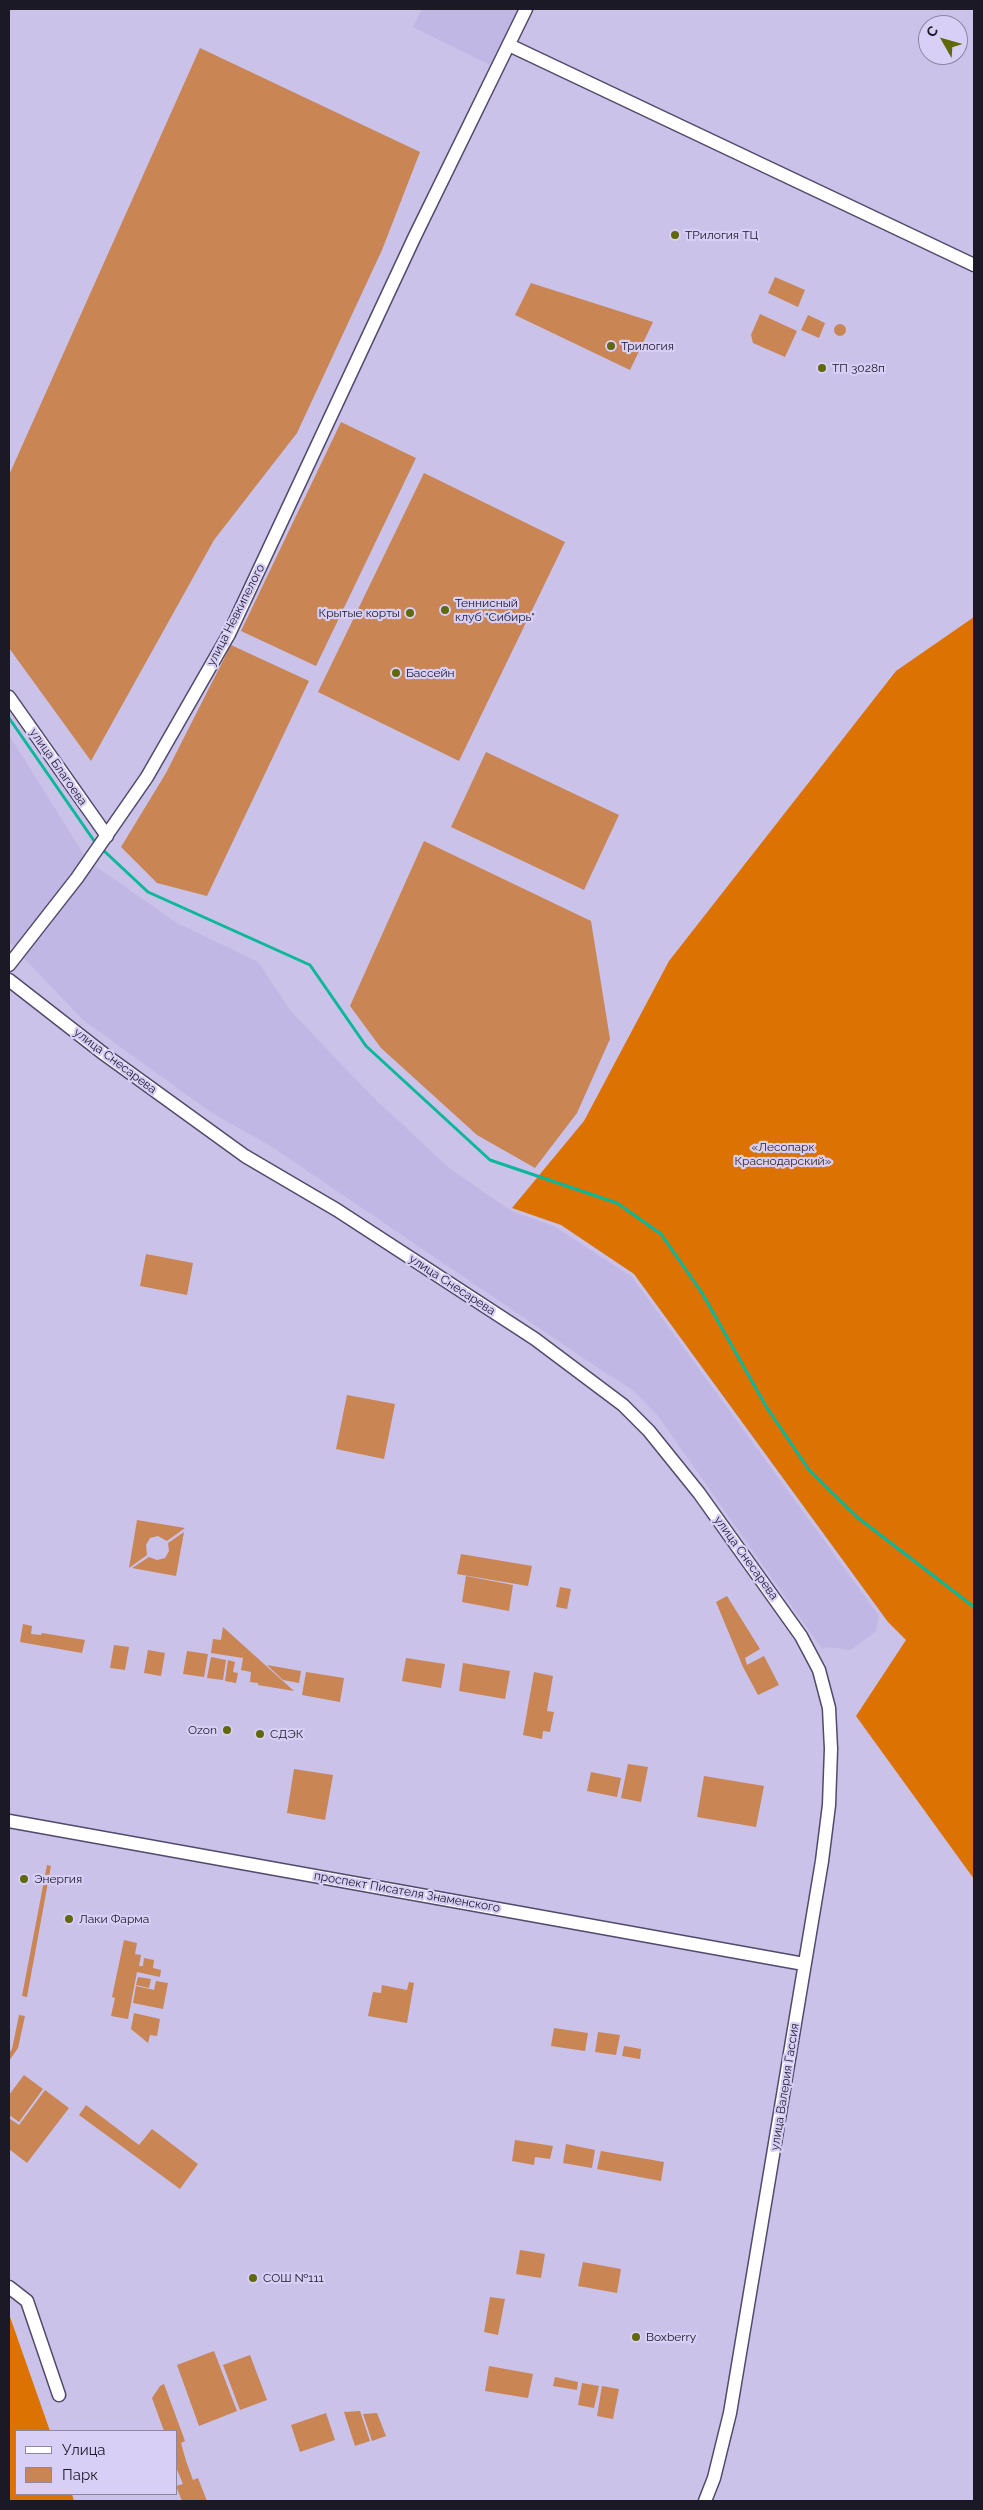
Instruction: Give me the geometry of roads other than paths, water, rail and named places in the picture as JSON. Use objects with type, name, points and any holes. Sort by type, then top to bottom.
[{"type":"street","name":"улица Невкипелого","points":[[9,965],[105,839],[148,777],[229,634],[415,236],[526,9]]},
{"type":"street","points":[[509,45],[974,265]]},
{"type":"street","name":"улица Благоева","points":[[9,697],[105,839]]},
{"type":"street","name":"улица Снесарева","points":[[9,980],[104,1054],[245,1156],[353,1220],[535,1339],[604,1390],[649,1431],[698,1493],[802,1636],[819,1670]]},
{"type":"street","name":"улица Валерия Гассия","points":[[705,2501],[714,2478],[732,2404],[822,1861],[829,1796],[831,1749],[829,1708],[819,1670]]},
{"type":"street","name":"проспект Писателя Знаменского","points":[[9,1821],[804,1964]]},
{"type":"street","points":[[9,2288],[27,2301],[59,2395]]},
{"type":"waterway","points":[[9,718],[97,845]]},
{"type":"waterway","points":[[102,849],[148,892],[310,965],[366,1046],[490,1160],[617,1203],[661,1234],[702,1293],[767,1408],[809,1470],[857,1517],[974,1607]]},
{"type":"place","name":"ТРилогия ТЦ","points":[[675,235]]},
{"type":"place","name":"Трилогия","points":[[611,346]]},
{"type":"place","name":"ТП 3028п","points":[[822,368]]},
{"type":"place","name":"Теннисный клуб \"Сибирь\"","points":[[445,610]]},
{"type":"place","name":"Крытые корты","points":[[410,613]]},
{"type":"place","name":"Бассейн","points":[[396,673]]},
{"type":"place","name":"Ozon","points":[[227,1730]]},
{"type":"place","name":"СДЭК","points":[[260,1734]]},
{"type":"place","name":"Энергия","points":[[24,1879]]},
{"type":"place","name":"Лаки Фарма","points":[[69,1919]]},
{"type":"place","name":"СОШ №111","points":[[253,2278]]},
{"type":"place","name":"Boxberry","points":[[636,2337]]},
{"type":"park label","name":"«Лесопарк Краснодарский»","points":[[783,1154]]}]
